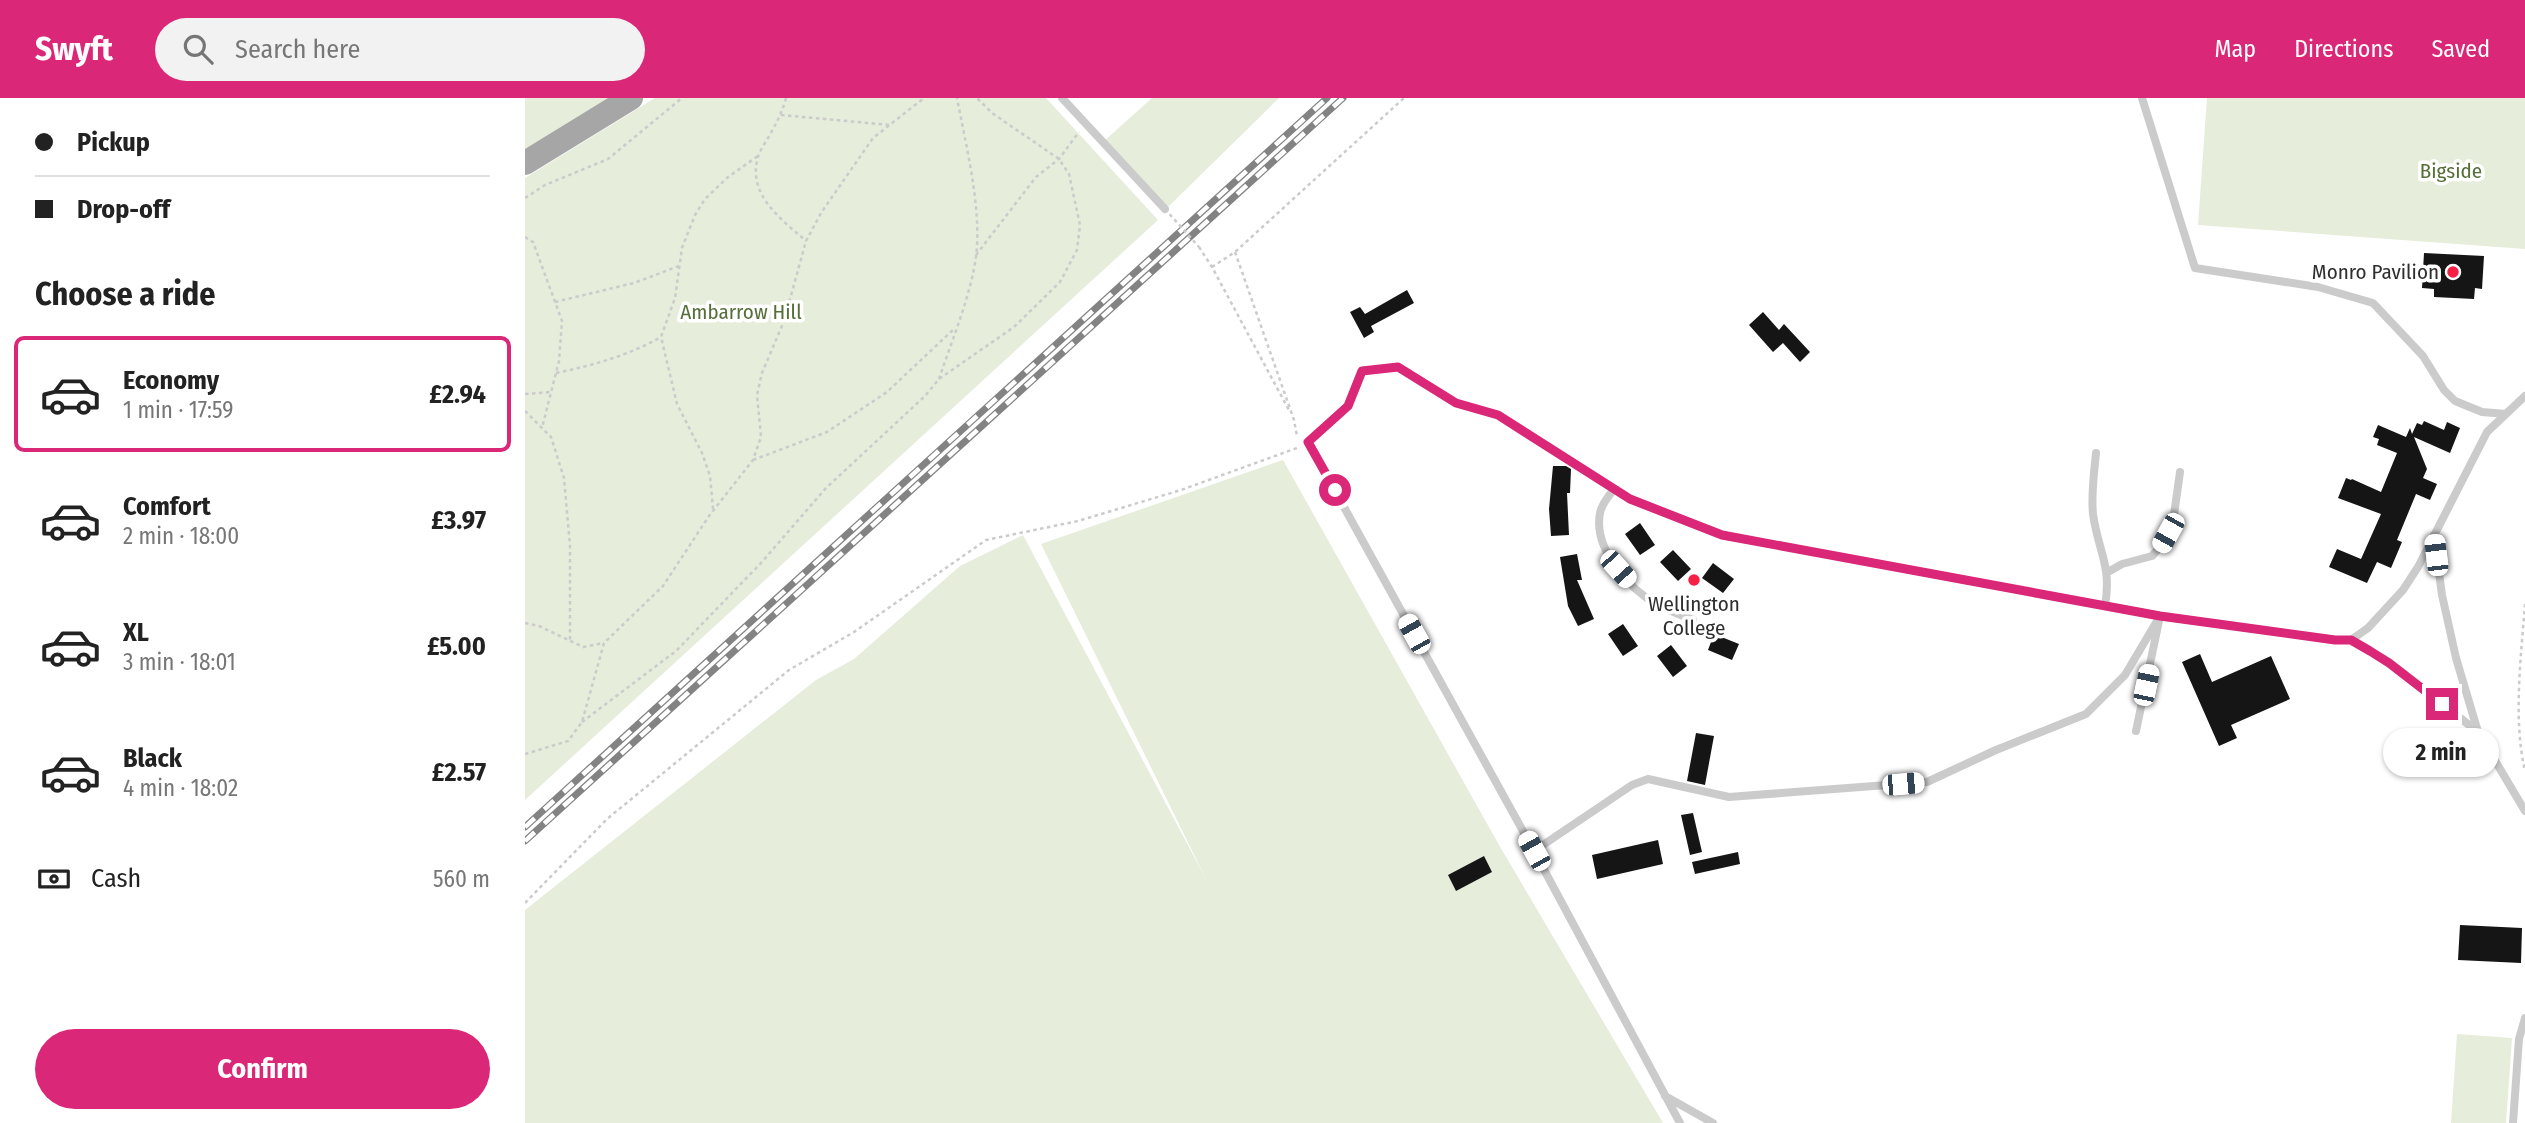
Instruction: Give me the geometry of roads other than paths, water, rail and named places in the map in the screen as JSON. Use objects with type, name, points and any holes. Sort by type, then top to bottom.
[{"type":"main road","points":[[525,163],[631,98]]},
{"type":"lane","points":[[1062,98],[1165,209]]},
{"type":"lane","points":[[2142,98],[2195,268],[2318,287],[2373,303],[2423,356],[2444,390],[2455,401],[2482,412],[2506,414]]},
{"type":"lane","points":[[1680,1123],[1534,851],[1308,442],[1348,406],[1362,371],[1398,367],[1456,403],[1498,415],[1630,499],[1722,535],[2160,616],[2351,640],[2389,663],[2479,732]]},
{"type":"lane","points":[[2351,640],[2368,628],[2403,590],[2487,432],[2525,396]]},
{"type":"lane","points":[[2096,453],[2093,514],[2108,572],[2105,606]]},
{"type":"lane","points":[[2108,572],[2122,564],[2152,556],[2159,548],[2173,522],[2180,472]]},
{"type":"lane","points":[[1614,489],[1600,511],[1599,523],[1612,559],[1636,589],[1657,604],[1693,620]]},
{"type":"lane","points":[[2434,536],[2442,595],[2456,658],[2479,732],[2525,811]]},
{"type":"lane","points":[[1534,851],[1632,785],[1648,779],[1728,797],[1927,782],[2086,713],[2125,675],[2160,616]]},
{"type":"lane","points":[[2136,731],[2160,616]]},
{"type":"lane","points":[[2513,1123],[2519,1039],[2525,1018]]},
{"type":"lane","points":[[1665,1096],[1713,1123]]},
{"type":"railway","points":[[525,827],[1327,98]]},
{"type":"railway","points":[[525,841],[1343,98]]},
{"type":"place","name":"Monro Pavilion","points":[[2453,272]]},
{"type":"place","name":"Wellington College","points":[[1694,580]]},
{"type":"park label","name":"Bigside","points":[[2451,171]]},
{"type":"park label","name":"Ambarrow Hill","points":[[741,312]]}]
